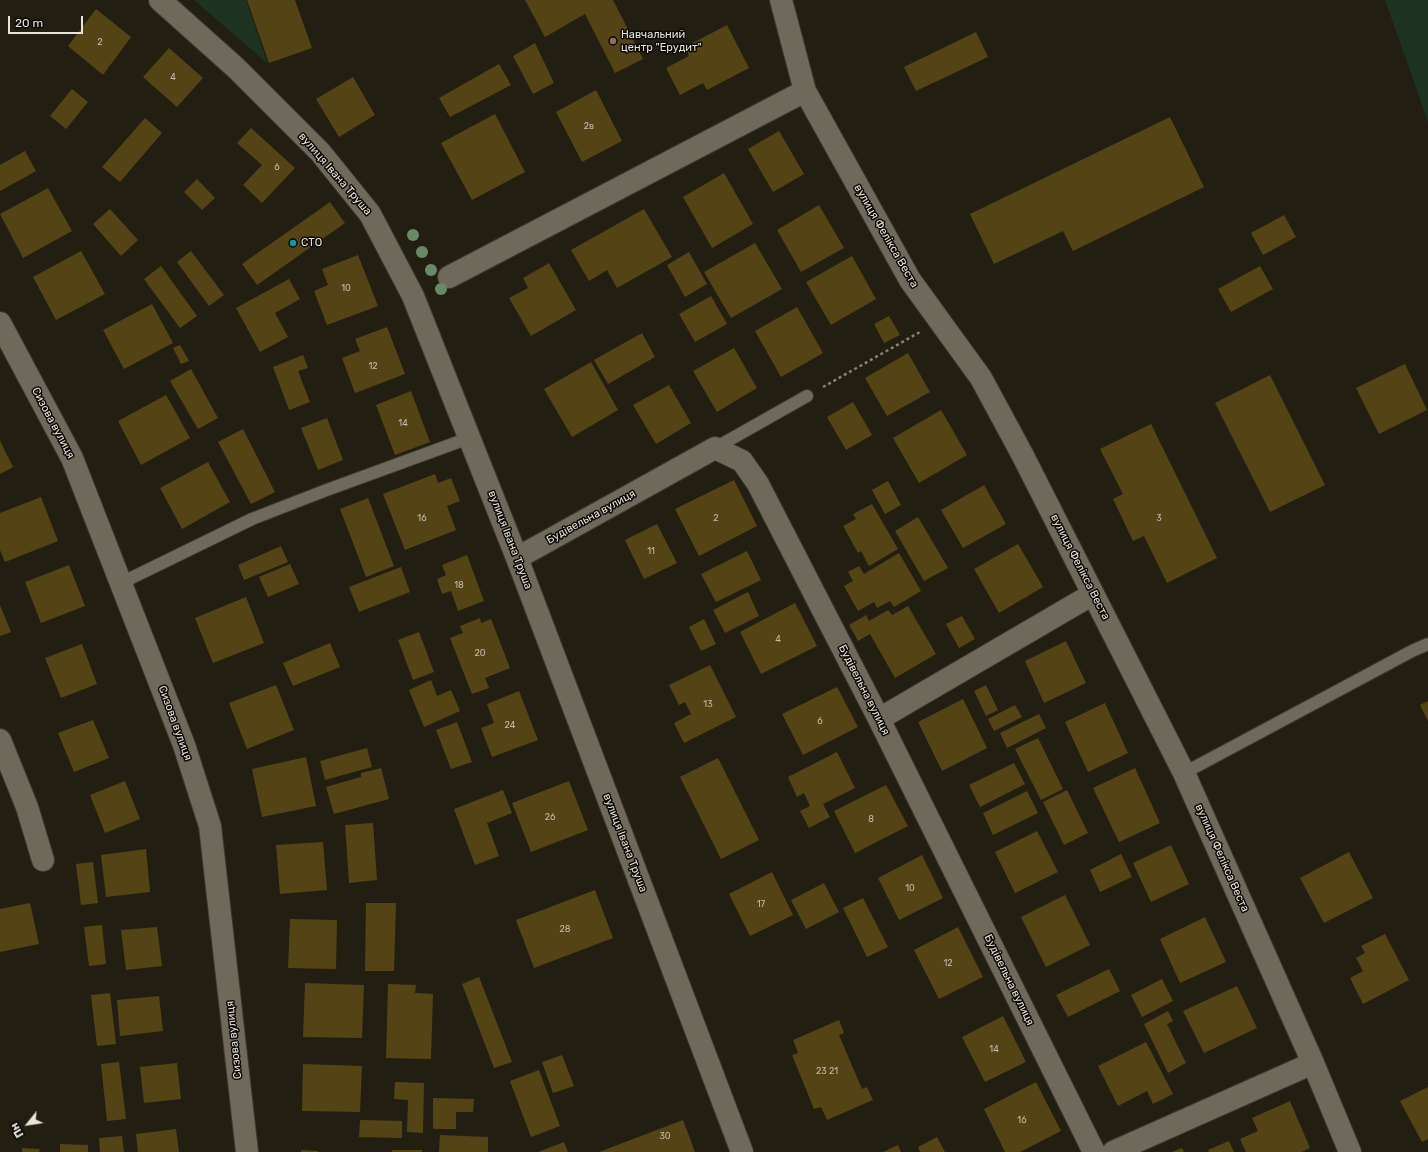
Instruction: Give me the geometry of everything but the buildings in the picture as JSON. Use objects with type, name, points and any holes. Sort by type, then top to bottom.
[{"type":"street","name":"вулиця Івана Труша","points":[[160,0],[236,68],[320,152],[370,214],[413,296],[517,558],[742,1152]]},
{"type":"street","name":"вулиця Фелікса Веста","points":[[781,0],[805,91],[910,280],[981,378],[1094,594],[1184,773],[1313,1063],[1350,1152]]},
{"type":"street","points":[[449,277],[805,91]]},
{"type":"street","name":"Сизова вулиця","points":[[0,324],[72,458],[184,745],[210,826],[247,1152]]},
{"type":"street","name":"Будівельна вулиця","points":[[517,558],[715,448],[742,462],[758,484],[879,719],[1094,1152]]},
{"type":"street","points":[[879,719],[1094,594]]},
{"type":"street","points":[[0,740],[27,807],[43,860]]},
{"type":"street","points":[[1114,1152],[1313,1063]]},
{"type":"lane","points":[[715,448],[807,396]]},
{"type":"lane","points":[[121,583],[252,519],[469,438]]},
{"type":"lane","points":[[1184,773],[1412,651],[1428,644]]},
{"type":"path","points":[[807,396],[939,321]]},
{"type":"green space","points":[[194,0],[246,0],[268,64]]},
{"type":"green space","points":[[1385,0],[1428,0],[1428,122]]},
{"type":"place","name":"Навчальний центр \"Ерудит\"","points":[[613,41]]},
{"type":"place","name":"СТО","points":[[293,243]]}]
